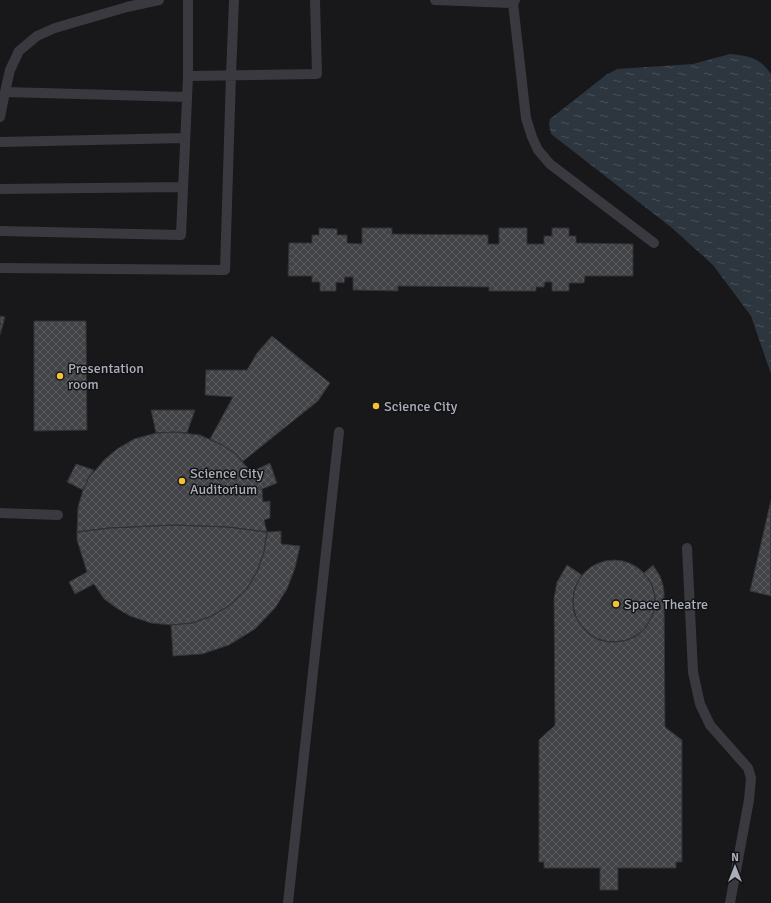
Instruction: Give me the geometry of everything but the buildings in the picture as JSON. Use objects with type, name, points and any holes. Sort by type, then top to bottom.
[{"type":"lane","points":[[0,117],[10,70],[19,51],[37,36],[55,28],[127,7],[159,0]]},
{"type":"lane","points":[[0,231],[182,235],[188,76],[188,0]]},
{"type":"lane","points":[[0,268],[225,270],[234,0]]},
{"type":"lane","points":[[188,76],[317,74],[315,0]]},
{"type":"lane","points":[[435,0],[514,1],[526,118],[538,150],[550,164],[654,243]]},
{"type":"lane","points":[[5,92],[187,97]]},
{"type":"lane","points":[[0,142],[185,138]]},
{"type":"lane","points":[[0,189],[183,187]]},
{"type":"lane","points":[[288,903],[339,432]]},
{"type":"lane","points":[[0,513],[58,515]]},
{"type":"lane","points":[[688,548],[693,672],[700,704],[710,725],[748,768],[751,778],[749,800],[730,903]]},
{"type":"water","points":[[730,54],[753,58],[767,68],[771,74],[771,374],[751,316],[713,265],[672,228],[551,134],[549,125],[550,119],[606,75],[617,69],[693,64]]},
{"type":"place","name":"Presentation room","points":[[60,376]]},
{"type":"place","name":"Science City","points":[[376,406]]},
{"type":"place","name":"Science City Auditorium","points":[[182,481]]},
{"type":"place","name":"Space Theatre","points":[[616,604]]}]
